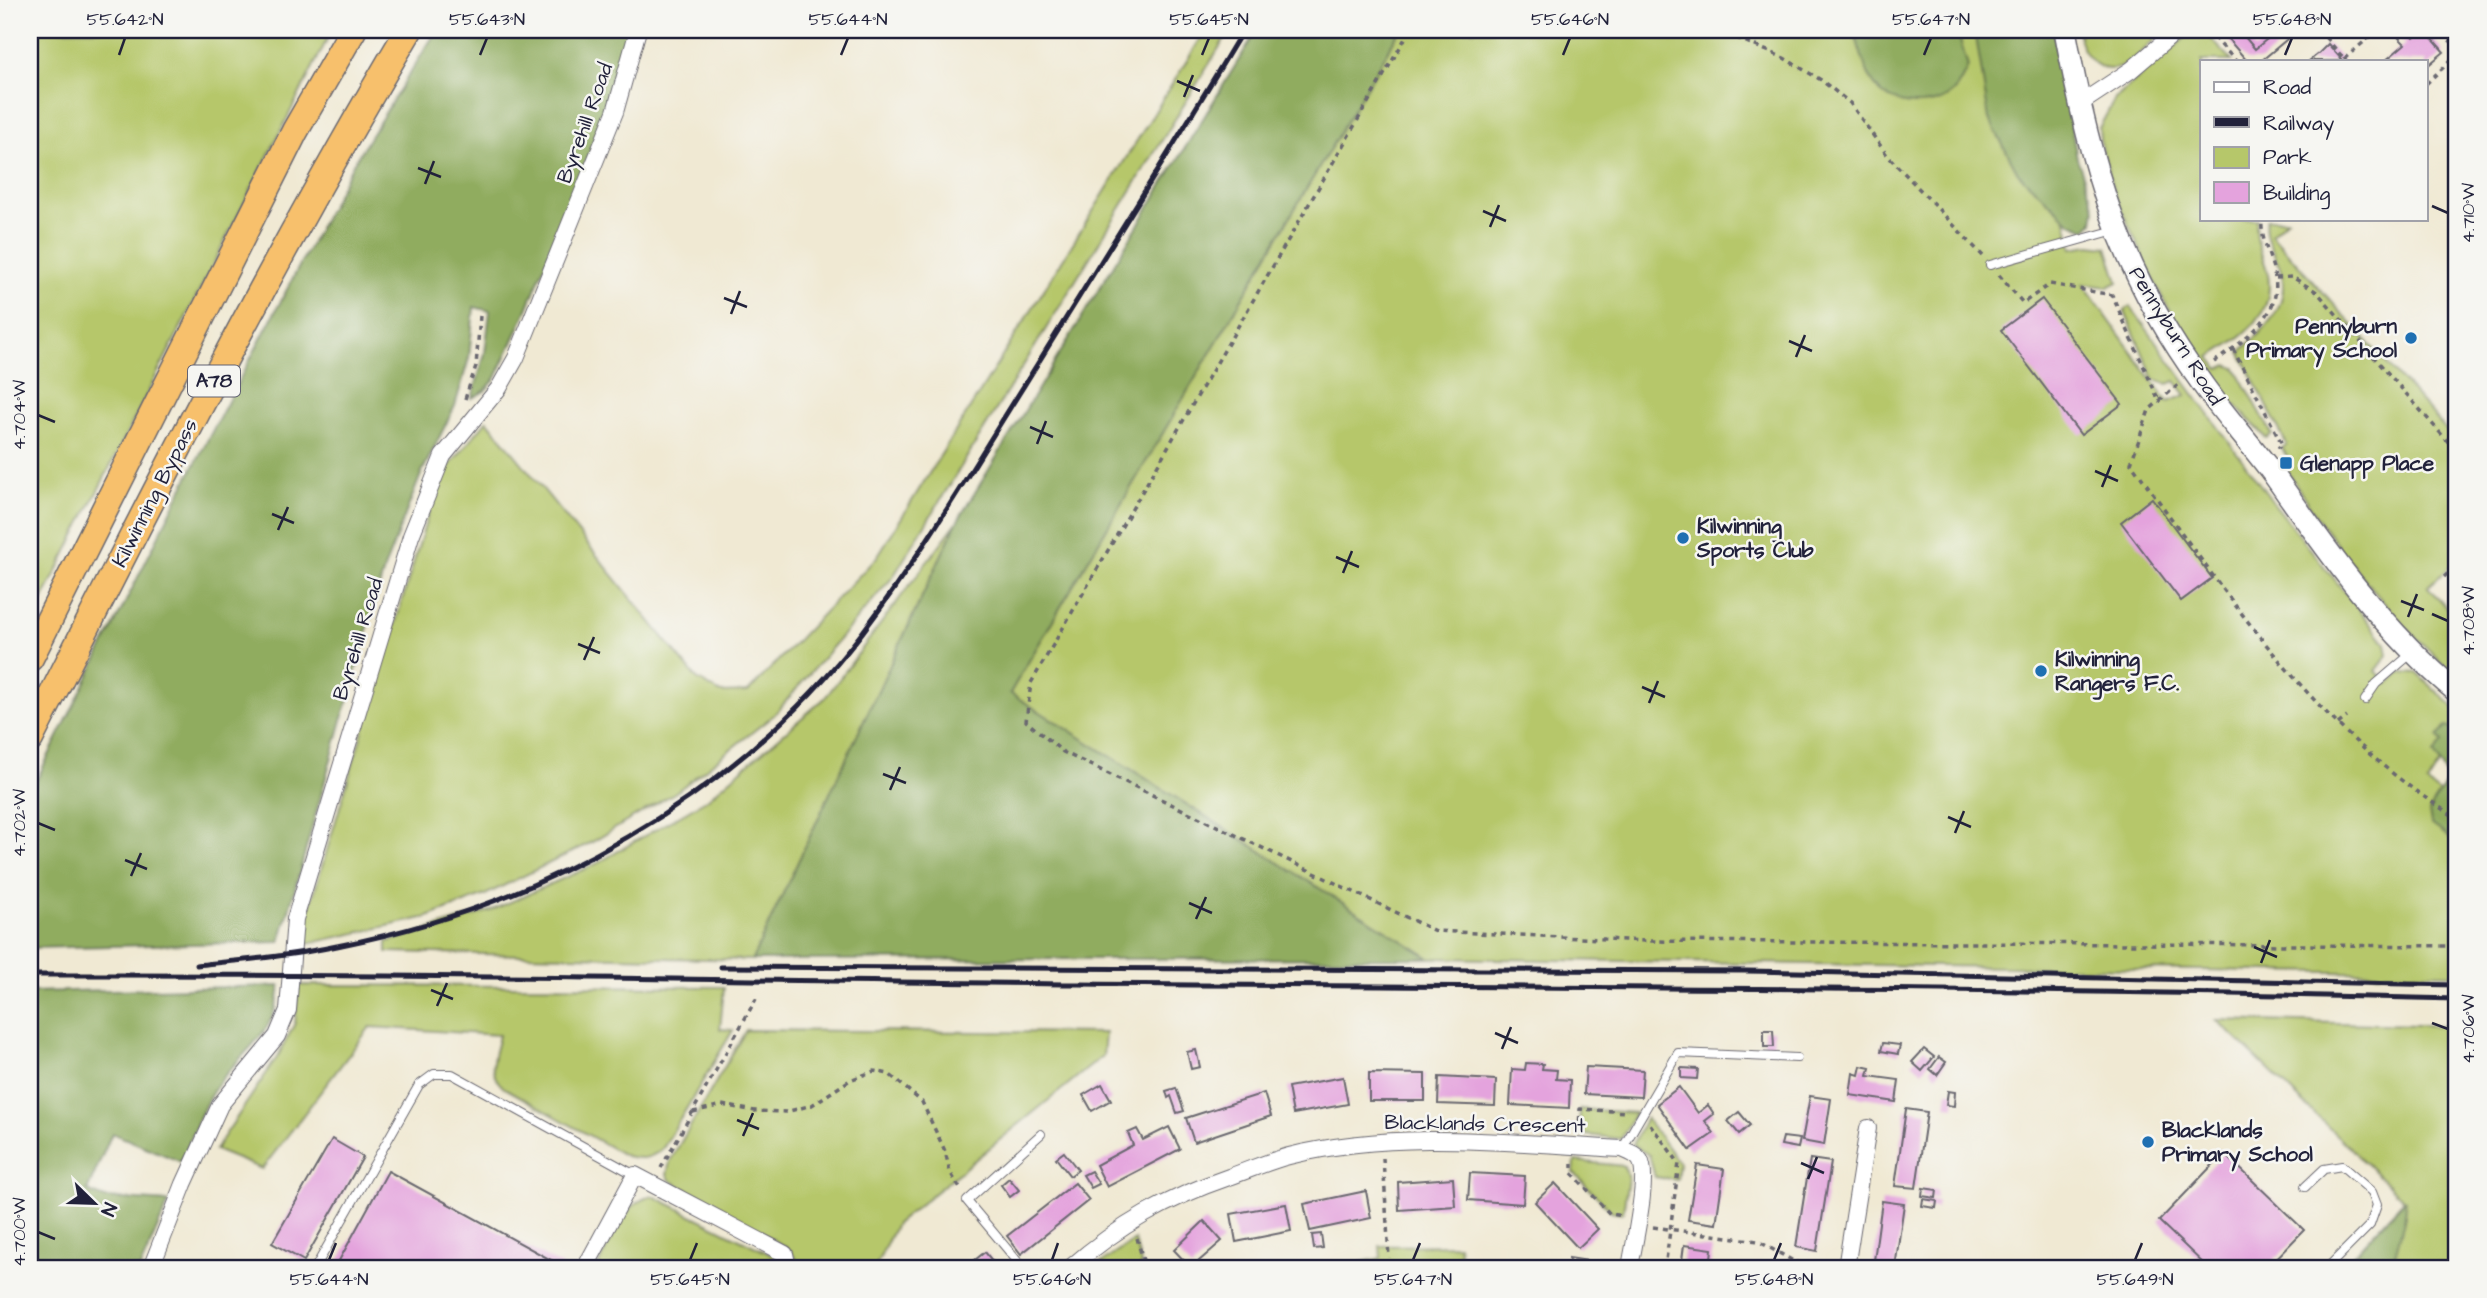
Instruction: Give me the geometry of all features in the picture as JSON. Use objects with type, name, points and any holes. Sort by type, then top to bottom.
[{"type":"highway","name":"Kilwinning Bypass","points":[[30,658],[295,131],[353,30]]},
{"type":"highway","name":"Kilwinning Bypass","points":[[30,738],[160,481],[337,152],[409,30]]},
{"type":"street","name":"Byrehill Road","points":[[151,1268],[184,1184],[220,1105],[277,1036],[283,1023],[291,986],[296,919],[411,536],[438,465],[499,388],[516,358],[603,145],[638,30]]},
{"type":"street","name":"Pennyburn Road","points":[[2065,30],[2078,105],[2096,174],[2115,230],[2144,293],[2200,382],[2264,462],[2323,545],[2412,653],[2457,692]]},
{"type":"street","points":[[2078,105],[2131,70],[2178,30]]},
{"type":"street","points":[[1846,1268],[1868,1128]]},
{"type":"street","name":"Blacklands Crescent","points":[[1070,1268],[1129,1224],[1179,1194],[1288,1156],[1382,1142],[1483,1141],[1628,1152]]},
{"type":"street","points":[[1628,1152],[1641,1161],[1643,1177],[1630,1268]]},
{"type":"street","points":[[585,1268],[635,1175],[785,1254],[788,1268]]},
{"type":"lane","points":[[1990,265],[2115,230]]},
{"type":"lane","points":[[2365,700],[2376,684],[2412,653]]},
{"type":"lane","points":[[1628,1152],[1678,1053],[1797,1058]]},
{"type":"lane","points":[[315,1268],[419,1085],[433,1074],[452,1074],[635,1175]]},
{"type":"lane","points":[[1023,1268],[967,1201],[1041,1134]]},
{"type":"lane","points":[[2305,1187],[2324,1169],[2342,1167],[2371,1192],[2377,1205],[2371,1225],[2327,1268]]},
{"type":"path","points":[[1410,30],[1031,683],[1027,722],[1063,752],[1435,931],[1645,941],[2457,946]]},
{"type":"path","points":[[1718,30],[1784,58],[1821,80],[1850,103],[1887,155],[2023,303],[2050,284],[2112,295],[2160,403]]},
{"type":"path","points":[[2207,30],[2235,60]]},
{"type":"path","points":[[2212,35],[2218,30]]},
{"type":"path","points":[[2319,30],[2345,60],[2378,30]]},
{"type":"path","points":[[2428,81],[2451,60],[2457,47],[2432,30]]},
{"type":"path","points":[[2214,362],[2233,349],[2269,312],[2275,295],[2276,278],[2263,243],[2262,220]]},
{"type":"path","points":[[2276,278],[2292,278],[2317,292],[2457,452]]},
{"type":"path","points":[[469,424],[463,408],[476,366],[481,316]]},
{"type":"path","points":[[2233,349],[2282,444],[2264,462]]},
{"type":"path","points":[[2179,385],[2149,410],[2131,463],[2227,593],[2307,693],[2375,760],[2411,789],[2457,818]]},
{"type":"path","points":[[2444,576],[2457,565]]},
{"type":"path","points":[[2338,724],[2347,716]]},
{"type":"path","points":[[652,1184],[756,999]]},
{"type":"path","points":[[693,1112],[722,1105],[755,1111],[786,1112],[812,1105],[850,1080],[874,1071],[889,1073],[922,1102],[945,1151],[950,1172],[967,1201]]},
{"type":"path","points":[[1382,1142],[1389,1258]]},
{"type":"path","points":[[1573,1147],[1572,1173],[1610,1214],[1636,1221],[1758,1241],[1794,1262],[1833,1268]]},
{"type":"path","points":[[1129,1224],[1139,1241],[1145,1268]]},
{"type":"path","points":[[2447,1268],[2457,1258]]},
{"type":"green space","points":[[30,30],[332,30],[30,624]]},
{"type":"green space","points":[[437,30],[629,30],[593,143],[526,312],[496,378],[485,391],[472,398],[485,353],[490,311],[474,307],[469,358],[455,406],[422,472],[385,566],[280,942],[30,948],[30,793],[186,481],[353,164]]},
{"type":"green space","points":[[1206,30],[1230,30],[893,577],[774,715],[676,792],[594,841],[485,895],[428,917],[298,946],[434,495],[450,465],[487,420],[697,679],[721,693],[748,692],[877,557]]},
{"type":"green space","points":[[1257,30],[1400,30],[1010,693],[1430,958],[752,960],[957,522]]},
{"type":"green space","name":"Kilwinning Sports Club","points":[[1400,30],[2025,30],[2072,248],[2090,245],[2107,247],[2118,282],[2108,287],[2083,284],[2168,402],[2186,395],[2175,381],[2168,384],[2154,379],[2124,310],[2130,306],[2272,501],[2386,644],[2388,655],[2376,671],[2388,684],[2401,672],[2417,673],[2457,710],[2457,730],[2446,728],[2443,742],[2434,754],[2441,762],[2427,784],[2457,805],[2457,974],[1430,958],[1010,693]]},
{"type":"green space","points":[[1854,30],[1957,30],[1968,67],[1956,89],[1947,97],[1929,103],[1900,102],[1883,94],[1872,81]]},
{"type":"green space","points":[[1975,30],[2053,30],[2077,158],[2095,209],[2093,222],[2086,229],[2071,223],[2018,173],[1989,119]]},
{"type":"green space","points":[[2078,30],[2165,30],[2127,64],[2108,69],[2100,67],[2088,56]]},
{"type":"green space","points":[[2194,30],[2203,30],[2231,60],[2200,60],[2200,220],[2257,220],[2257,237],[2269,283],[2268,297],[2256,321],[2235,341],[2210,357],[2219,369],[2227,365],[2236,368],[2272,434],[2266,438],[2228,397],[2197,356],[2163,299],[2114,194],[2099,128],[2115,99]]},
{"type":"green space","points":[[2266,220],[2286,220],[2271,234],[2457,442],[2457,560],[2428,587],[2457,620],[2457,677],[2409,630],[2364,578],[2322,524],[2285,467],[2291,464],[2282,448],[2287,445],[2240,352],[2268,324],[2280,303],[2283,291],[2283,279],[2265,225]]},
{"type":"green space","points":[[957,522],[752,960],[387,952],[387,942],[490,911],[596,864],[706,800],[825,698]]},
{"type":"green space","points":[[2446,727],[2457,730],[2457,843],[2431,824],[2429,811],[2449,779],[2434,754],[2443,742],[2438,737]]},
{"type":"green space","points":[[299,985],[724,987],[720,1029],[733,1030],[663,1148],[641,1158],[626,1156],[503,1087],[497,1081],[493,1069],[499,1035],[370,1027],[262,1169],[215,1150],[278,1056],[295,1023]]},
{"type":"green space","points":[[280,986],[272,1017],[257,1040],[212,1093],[181,1162],[112,1133],[87,1191],[105,1198],[169,1202],[140,1268],[30,1268],[30,992]]},
{"type":"green space","points":[[2217,1020],[2457,1026],[2457,1268],[2341,1268],[2404,1200]]},
{"type":"green space","points":[[746,1030],[1105,1033],[1103,1056],[896,1224],[875,1268],[796,1268],[796,1259],[789,1249],[670,1180],[667,1174],[670,1161]]},
{"type":"green space","points":[[1580,1109],[1635,1113],[1621,1139],[1579,1134]]},
{"type":"green space","points":[[1646,1118],[1679,1163],[1677,1180],[1655,1177],[1649,1155],[1632,1145]]},
{"type":"green space","points":[[1575,1161],[1624,1166],[1628,1178],[1623,1213],[1611,1211],[1574,1173]]},
{"type":"green space","points":[[653,1196],[776,1257],[779,1268],[597,1268],[619,1225],[633,1206]]},
{"type":"green space","points":[[2405,1200],[2403,1223],[2392,1268],[2341,1268]]},
{"type":"green space","points":[[1135,1240],[1142,1268],[1107,1268],[1104,1265],[1094,1268]]},
{"type":"green space","points":[[1459,1245],[1460,1258],[1501,1261],[1499,1268],[1334,1268],[1381,1258],[1380,1246]]},
{"type":"building","points":[[2239,30],[2255,49],[2278,30],[2298,30],[2262,60],[2246,60],[2228,39]]},
{"type":"building","points":[[2408,30],[2414,37],[2425,30],[2444,52],[2428,65],[2428,60],[2386,60],[2405,44],[2399,38]]},
{"type":"building","points":[[2328,44],[2342,60],[2310,60]]},
{"type":"building","points":[[2042,299],[2122,404],[2081,435],[2001,330]]},
{"type":"building","points":[[2152,498],[2212,578],[2181,601],[2121,522]]},
{"type":"building","points":[[1764,1030],[1773,1030],[1774,1047],[1764,1047]]},
{"type":"building","points":[[1883,1043],[1900,1045],[1898,1054],[1881,1051]]},
{"type":"building","points":[[1924,1049],[1934,1057],[1922,1071],[1912,1062]]},
{"type":"building","points":[[1196,1050],[1200,1067],[1191,1069],[1187,1052]]},
{"type":"building","points":[[1939,1057],[1946,1062],[1937,1075],[1930,1069]]},
{"type":"building","points":[[1526,1063],[1543,1064],[1542,1069],[1557,1070],[1556,1079],[1570,1080],[1569,1108],[1510,1105],[1512,1069],[1525,1070]]},
{"type":"building","points":[[1861,1066],[1870,1068],[1868,1076],[1899,1080],[1896,1102],[1850,1095],[1853,1073],[1859,1075]]},
{"type":"building","points":[[1586,1067],[1643,1070],[1641,1097],[1584,1094]]},
{"type":"building","points":[[1681,1068],[1698,1069],[1697,1079],[1681,1078]]},
{"type":"building","points":[[1369,1073],[1425,1074],[1425,1101],[1369,1101]]},
{"type":"building","points":[[1343,1077],[1348,1104],[1293,1114],[1288,1087]]},
{"type":"building","points":[[1439,1077],[1496,1080],[1495,1106],[1438,1104]]},
{"type":"building","points":[[1102,1084],[1111,1100],[1092,1111],[1083,1095]]},
{"type":"building","points":[[1679,1087],[1698,1113],[1708,1105],[1714,1114],[1705,1121],[1714,1133],[1690,1150],[1657,1104]]},
{"type":"building","points":[[1176,1088],[1184,1111],[1177,1113],[1171,1096],[1168,1098],[1166,1091]]},
{"type":"building","points":[[1948,1091],[1955,1092],[1954,1106],[1946,1105]]},
{"type":"building","points":[[1264,1093],[1271,1116],[1194,1142],[1186,1118]]},
{"type":"building","points":[[1810,1096],[1831,1099],[1824,1145],[1802,1141]]},
{"type":"building","points":[[1906,1109],[1927,1112],[1916,1188],[1895,1186]]},
{"type":"building","points":[[1739,1112],[1750,1125],[1739,1134],[1728,1121]]},
{"type":"building","points":[[1169,1127],[1180,1149],[1107,1187],[1096,1165],[1133,1145],[1128,1133],[1137,1129],[1143,1140]]},
{"type":"building","points":[[1783,1137],[1800,1139],[1798,1148],[1781,1145]]},
{"type":"building","points":[[332,1139],[363,1157],[304,1261],[272,1243]]},
{"type":"building","points":[[1064,1152],[1078,1170],[1070,1176],[1056,1158]]},
{"type":"building","points":[[2224,1153],[2304,1230],[2267,1268],[2208,1268],[2159,1221]]},
{"type":"building","points":[[1810,1159],[1831,1162],[1817,1251],[1796,1247]]},
{"type":"building","points":[[1697,1165],[1724,1169],[1716,1224],[1688,1220]]},
{"type":"building","points":[[388,1171],[562,1266],[561,1268],[335,1268]]},
{"type":"building","points":[[1091,1171],[1099,1184],[1091,1188],[1083,1175]]},
{"type":"building","points":[[1470,1173],[1525,1176],[1523,1204],[1468,1200]]},
{"type":"building","points":[[1009,1178],[1019,1190],[1010,1197],[1001,1185]]},
{"type":"building","points":[[1453,1178],[1455,1206],[1399,1210],[1398,1182]]},
{"type":"building","points":[[1075,1183],[1089,1200],[1021,1254],[1007,1236]]},
{"type":"building","points":[[1555,1183],[1598,1229],[1578,1248],[1535,1202]]},
{"type":"building","points":[[1923,1188],[1937,1190],[1936,1198],[1922,1196]]},
{"type":"building","points":[[1366,1191],[1371,1218],[1310,1231],[1304,1204]]},
{"type":"building","points":[[1923,1199],[1937,1201],[1936,1208],[1922,1206]]},
{"type":"building","points":[[1882,1201],[1904,1204],[1895,1268],[1873,1268]]},
{"type":"building","points":[[1286,1204],[1291,1231],[1236,1242],[1231,1214]]},
{"type":"building","points":[[1204,1221],[1222,1241],[1191,1268],[1174,1250]]},
{"type":"building","points":[[1321,1234],[1323,1248],[1314,1249],[1312,1235]]},
{"type":"building","points":[[1684,1245],[1712,1249],[1710,1268],[1681,1268]]},
{"type":"building","points":[[985,1252],[998,1268],[965,1268]]},
{"type":"building","points":[[1569,1258],[1595,1262],[1594,1268],[1568,1268]]},
{"type":"railway","points":[[197,965],[337,946],[412,928],[486,904],[558,873],[628,837],[694,794],[755,746],[812,692],[862,633],[905,573],[1243,30]]},
{"type":"railway","points":[[721,967],[1747,971],[2457,985]]},
{"type":"railway","points":[[30,975],[1940,990],[2457,999]]},
{"type":"place","name":"Pennyburn Primary School","points":[[2411,338]]},
{"type":"place","name":"Glenapp Place","points":[[2286,463]]},
{"type":"place","name":"Kilwinning Sports Club","points":[[1683,538]]},
{"type":"place","name":"Kilwinning Rangers F.C.","points":[[2041,671]]},
{"type":"place","name":"Blacklands Primary School","points":[[2148,1142]]}]
